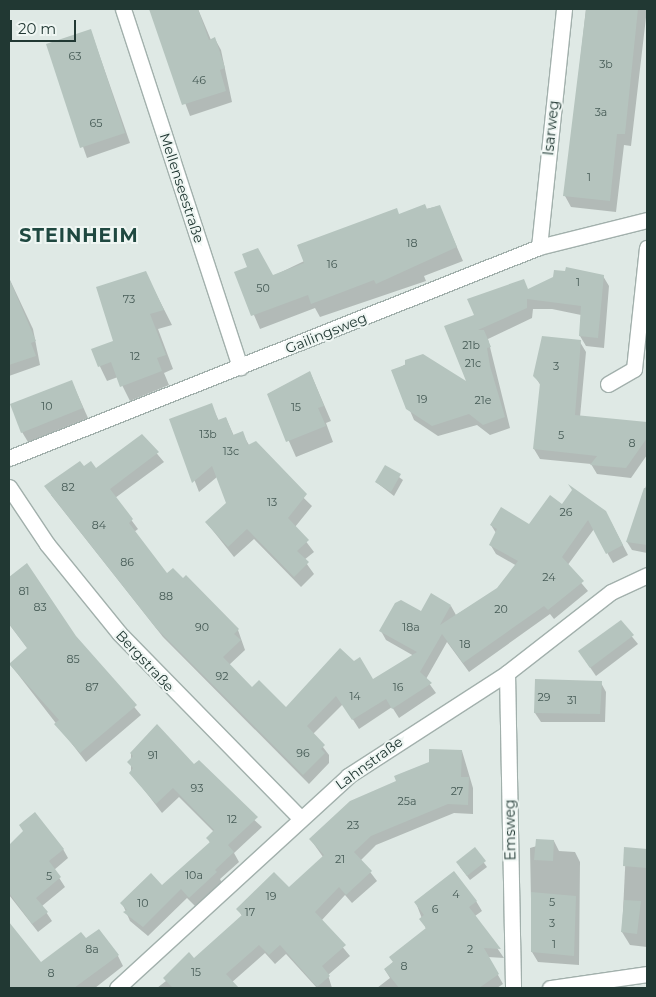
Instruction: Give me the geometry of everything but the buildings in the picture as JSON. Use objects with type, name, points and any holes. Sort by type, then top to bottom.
[{"type":"street","name":"Mellenseestraße","points":[[123,9],[240,367]]},
{"type":"street","name":"Isarweg","points":[[539,248],[564,9]]},
{"type":"street","name":"Gailingsweg","points":[[9,458],[539,248],[647,220]]},
{"type":"street","points":[[608,384],[634,369],[647,248]]},
{"type":"street","name":"Bergstraße","points":[[9,487],[47,544],[119,633],[300,818]]},
{"type":"street","name":"Lahnstraße","points":[[117,988],[300,818],[371,758],[507,672],[611,592],[647,575]]},
{"type":"street","name":"Emsweg","points":[[507,672],[513,988]]},
{"type":"street","points":[[550,988],[647,974]]},
{"type":"district","name":"STEINHEIM","points":[[79,236]]}]
